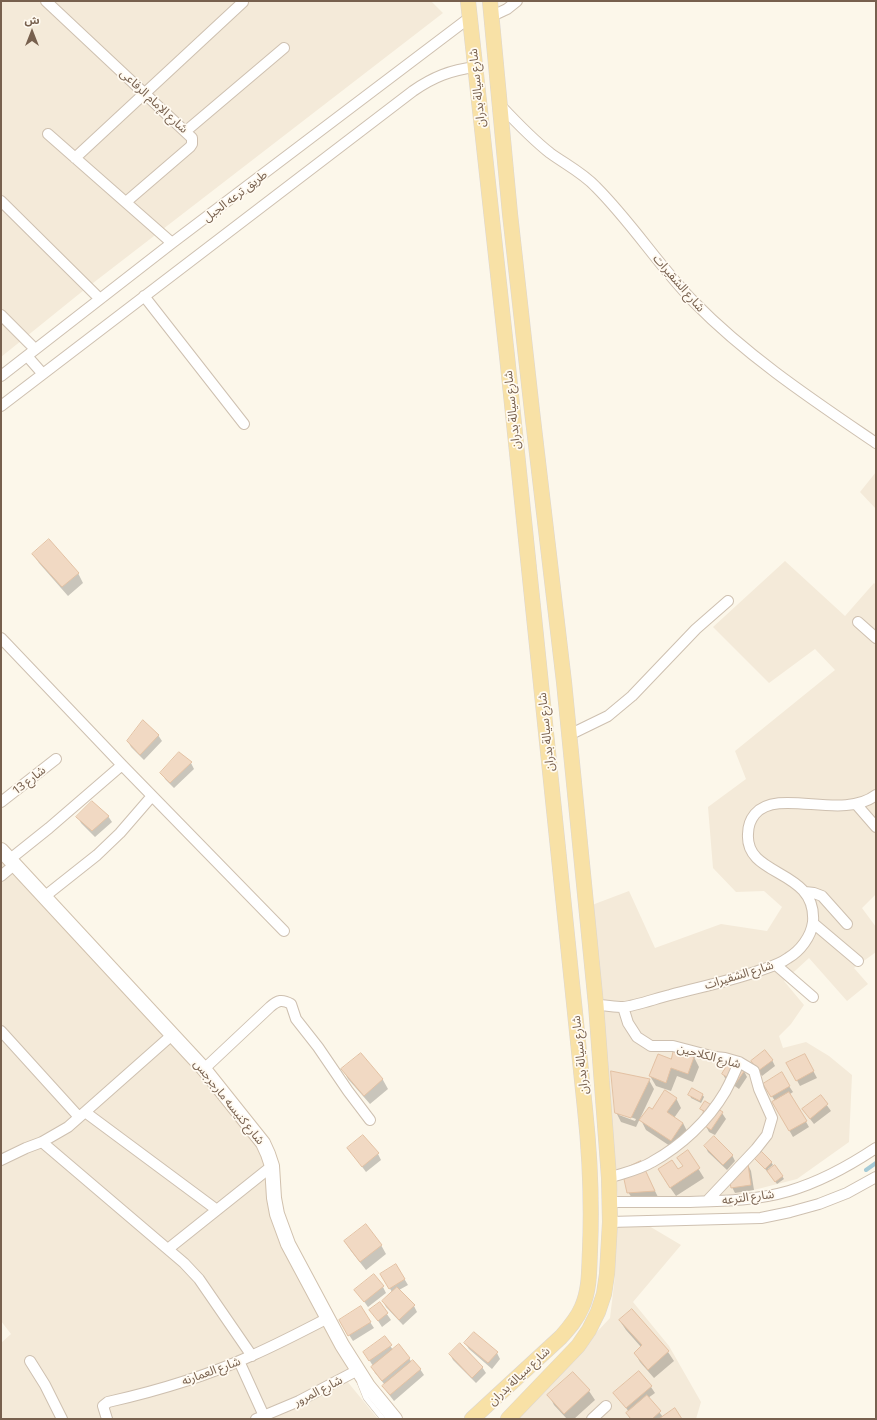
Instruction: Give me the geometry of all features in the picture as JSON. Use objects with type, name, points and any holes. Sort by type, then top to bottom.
[{"type":"main road","name":"شارع سيالة بدران","points":[[468,1],[542,691],[589,1150],[591,1232],[588,1291],[582,1308],[573,1324],[561,1337],[472,1419]]},
{"type":"main road","name":"شارع سيالة بدران","points":[[491,8],[530,396],[564,682],[596,1005],[609,1178],[610,1222],[608,1274],[604,1294],[598,1312],[589,1330],[578,1346],[508,1419]]},
{"type":"main road","points":[[542,691],[564,682]]},
{"type":"street","name":"شارع الإمام الرفاعى","points":[[46,1],[192,138],[192,144],[190,147],[126,202]]},
{"type":"street","points":[[491,8],[507,9],[516,1]]},
{"type":"street","points":[[75,158],[243,2]]},
{"type":"street","name":"طريق ترعه الجبل","points":[[1,376],[172,243],[470,18]]},
{"type":"street","points":[[186,131],[284,48]]},
{"type":"street","name":"طريق ترعه الجبل","points":[[1,406],[42,373],[427,81],[442,74],[475,67]]},
{"type":"street","name":"شارع الشقيرات","points":[[500,105],[526,132],[550,153],[594,185],[605,196],[670,275],[719,327],[746,350],[832,414],[876,443]]},
{"type":"street","points":[[48,134],[172,243]]},
{"type":"street","points":[[1,201],[5,212],[100,299]]},
{"type":"street","points":[[144,296],[244,424]]},
{"type":"street","points":[[1,315],[36,349]]},
{"type":"street","points":[[27,356],[42,373]]},
{"type":"street","points":[[569,735],[608,716],[632,696],[696,629],[728,601]]},
{"type":"street","points":[[858,622],[876,638]]},
{"type":"street","points":[[1,638],[284,931]]},
{"type":"street","name":"شارع 13","points":[[1,802],[56,758]]},
{"type":"street","points":[[1,876],[8,858],[49,828],[122,765]]},
{"type":"street","points":[[858,961],[813,923],[812,907],[805,892],[794,881],[763,864],[752,854],[747,841],[748,827],[755,814],[766,806],[780,803],[842,806],[856,804],[876,795]]},
{"type":"street","points":[[44,897],[97,855],[120,833],[152,796]]},
{"type":"street","points":[[856,804],[876,827]]},
{"type":"street","name":"شارع كنيسه مارجرجس","points":[[8,858],[204,1069],[263,1142],[272,1166],[274,1198],[282,1229],[288,1244],[342,1345],[368,1386],[395,1419]]},
{"type":"street","points":[[805,892],[822,896],[847,924]]},
{"type":"street","name":"شارع الشقيرات","points":[[596,1005],[623,1007],[746,976],[776,965],[789,958],[800,949],[808,937],[813,923]]},
{"type":"street","points":[[776,965],[813,997]]},
{"type":"street","points":[[204,1069],[270,1007],[277,1001],[284,1000],[291,1004],[296,1019],[370,1120]]},
{"type":"street","name":"شارع الكلاحين","points":[[623,1007],[628,1023],[637,1037],[651,1046],[673,1046],[739,1062],[754,1071],[759,1089],[772,1118],[767,1135],[707,1202]]},
{"type":"street","points":[[1,1031],[82,1115],[218,1210]]},
{"type":"street","points":[[1,1160],[42,1142],[68,1127],[172,1035]]},
{"type":"street","points":[[609,1178],[651,1163],[673,1150],[693,1133],[710,1114],[725,1092],[739,1062]]},
{"type":"street","points":[[42,1142],[184,1263],[199,1279],[252,1356]]},
{"type":"street","name":"شارع الترعه","points":[[609,1202],[707,1202],[734,1201],[762,1197],[788,1191],[814,1182],[839,1170],[876,1148]]},
{"type":"street","points":[[168,1249],[272,1166]]},
{"type":"street","name":"شارع الترعه","points":[[610,1222],[761,1218],[819,1204],[847,1193],[876,1177]]},
{"type":"street","name":"شارع العمارنه","points":[[107,1419],[103,1406],[108,1402],[178,1383],[239,1361],[328,1318]]},
{"type":"street","points":[[30,1361],[46,1385],[62,1419]]},
{"type":"street","points":[[239,1361],[260,1417]]},
{"type":"street","name":"شارع المرور","points":[[260,1417],[299,1401],[358,1370]]},
{"type":"street","points":[[592,1419],[606,1406]]},
{"type":"lane","points":[[358,1370],[359,1380],[364,1394],[383,1419]]},
{"type":"shaded area","points":[[1,1],[431,1],[443,13],[84,290],[1,357]]},
{"type":"shaded area","points":[[876,472],[876,509],[860,492]]},
{"type":"shaded area","points":[[785,561],[845,616],[874,583],[876,585],[876,894],[862,908],[876,927],[876,952],[854,968],[868,984],[847,1001],[809,958],[784,981],[804,1005],[791,1024],[779,1036],[783,1048],[806,1042],[829,1056],[852,1075],[849,1142],[797,1179],[738,1194],[618,1201],[592,905],[629,891],[655,948],[721,924],[767,931],[782,907],[764,891],[736,892],[713,868],[708,807],[746,779],[735,751],[835,670],[815,649],[769,683],[713,627]]},
{"type":"shaded area","points":[[1,855],[255,1135],[264,1149],[272,1204],[353,1369],[342,1375],[378,1419],[1,1419],[1,1343],[11,1334],[1,1321]]},
{"type":"shaded area","points":[[644,1223],[681,1245],[633,1302],[669,1346],[701,1402],[696,1419],[515,1419],[610,1318],[615,1276],[614,1224]]},
{"type":"building","points":[[49,539],[79,573],[62,587],[32,554]]},
{"type":"building","points":[[143,720],[159,735],[140,755],[127,741]]},
{"type":"building","points":[[179,752],[192,762],[170,783],[160,773]]},
{"type":"building","points":[[92,801],[109,816],[92,831],[76,817]]},
{"type":"building","points":[[674,1049],[694,1057],[688,1074],[671,1068],[666,1083],[649,1076],[658,1054],[671,1059]]},
{"type":"building","points":[[765,1050],[773,1060],[758,1071],[751,1061]]},
{"type":"building","points":[[361,1053],[383,1079],[364,1096],[341,1069]]},
{"type":"building","points":[[805,1054],[814,1071],[796,1081],[786,1063]]},
{"type":"building","points":[[730,1061],[745,1070],[736,1083],[722,1074]]},
{"type":"building","points":[[611,1071],[650,1079],[631,1118],[615,1113]]},
{"type":"building","points":[[782,1072],[790,1086],[771,1097],[763,1084]]},
{"type":"building","points":[[692,1088],[703,1094],[700,1101],[688,1095]]},
{"type":"building","points":[[665,1090],[677,1098],[667,1112],[683,1123],[671,1141],[639,1120],[649,1107],[652,1109]]},
{"type":"building","points":[[789,1092],[807,1121],[789,1131],[772,1102]]},
{"type":"building","points":[[821,1095],[828,1104],[810,1119],[802,1109]]},
{"type":"building","points":[[705,1101],[723,1112],[711,1130],[705,1126],[708,1121],[701,1116],[704,1111],[700,1109]]},
{"type":"building","points":[[363,1135],[379,1153],[362,1167],[347,1148]]},
{"type":"building","points":[[714,1136],[733,1155],[723,1165],[704,1146]]},
{"type":"building","points":[[688,1150],[700,1168],[670,1188],[658,1169],[672,1160],[678,1169],[683,1166],[677,1158]]},
{"type":"building","points":[[761,1151],[772,1162],[765,1169],[754,1158]]},
{"type":"building","points":[[641,1161],[655,1191],[627,1193],[622,1170]]},
{"type":"building","points":[[748,1164],[751,1185],[731,1188],[728,1172]]},
{"type":"building","points":[[775,1165],[783,1176],[775,1182],[767,1171]]},
{"type":"building","points":[[366,1224],[382,1245],[360,1262],[344,1241]]},
{"type":"building","points":[[396,1264],[405,1279],[389,1289],[380,1274]]},
{"type":"building","points":[[374,1274],[384,1286],[364,1302],[354,1290]]},
{"type":"building","points":[[397,1287],[415,1305],[399,1320],[382,1301]]},
{"type":"building","points":[[380,1302],[388,1313],[378,1321],[369,1310]]},
{"type":"building","points":[[361,1306],[371,1322],[348,1336],[339,1320]]},
{"type":"building","points":[[632,1309],[669,1351],[648,1370],[634,1353],[642,1345],[619,1320]]},
{"type":"building","points":[[474,1332],[498,1352],[488,1363],[464,1343]]},
{"type":"building","points":[[385,1336],[392,1345],[369,1361],[363,1352]]},
{"type":"building","points":[[460,1343],[483,1367],[472,1378],[449,1354]]},
{"type":"building","points":[[399,1344],[410,1358],[382,1381],[371,1367]]},
{"type":"building","points":[[413,1360],[421,1369],[390,1395],[382,1386]]},
{"type":"building","points":[[639,1371],[652,1386],[626,1408],[613,1393]]},
{"type":"building","points":[[573,1372],[590,1390],[564,1414],[547,1395]]},
{"type":"building","points":[[647,1395],[661,1411],[652,1419],[631,1419],[626,1413]]},
{"type":"building","points":[[675,1408],[682,1419],[659,1419]]},
{"type":"waterway","points":[[866,1170],[876,1163]]}]
